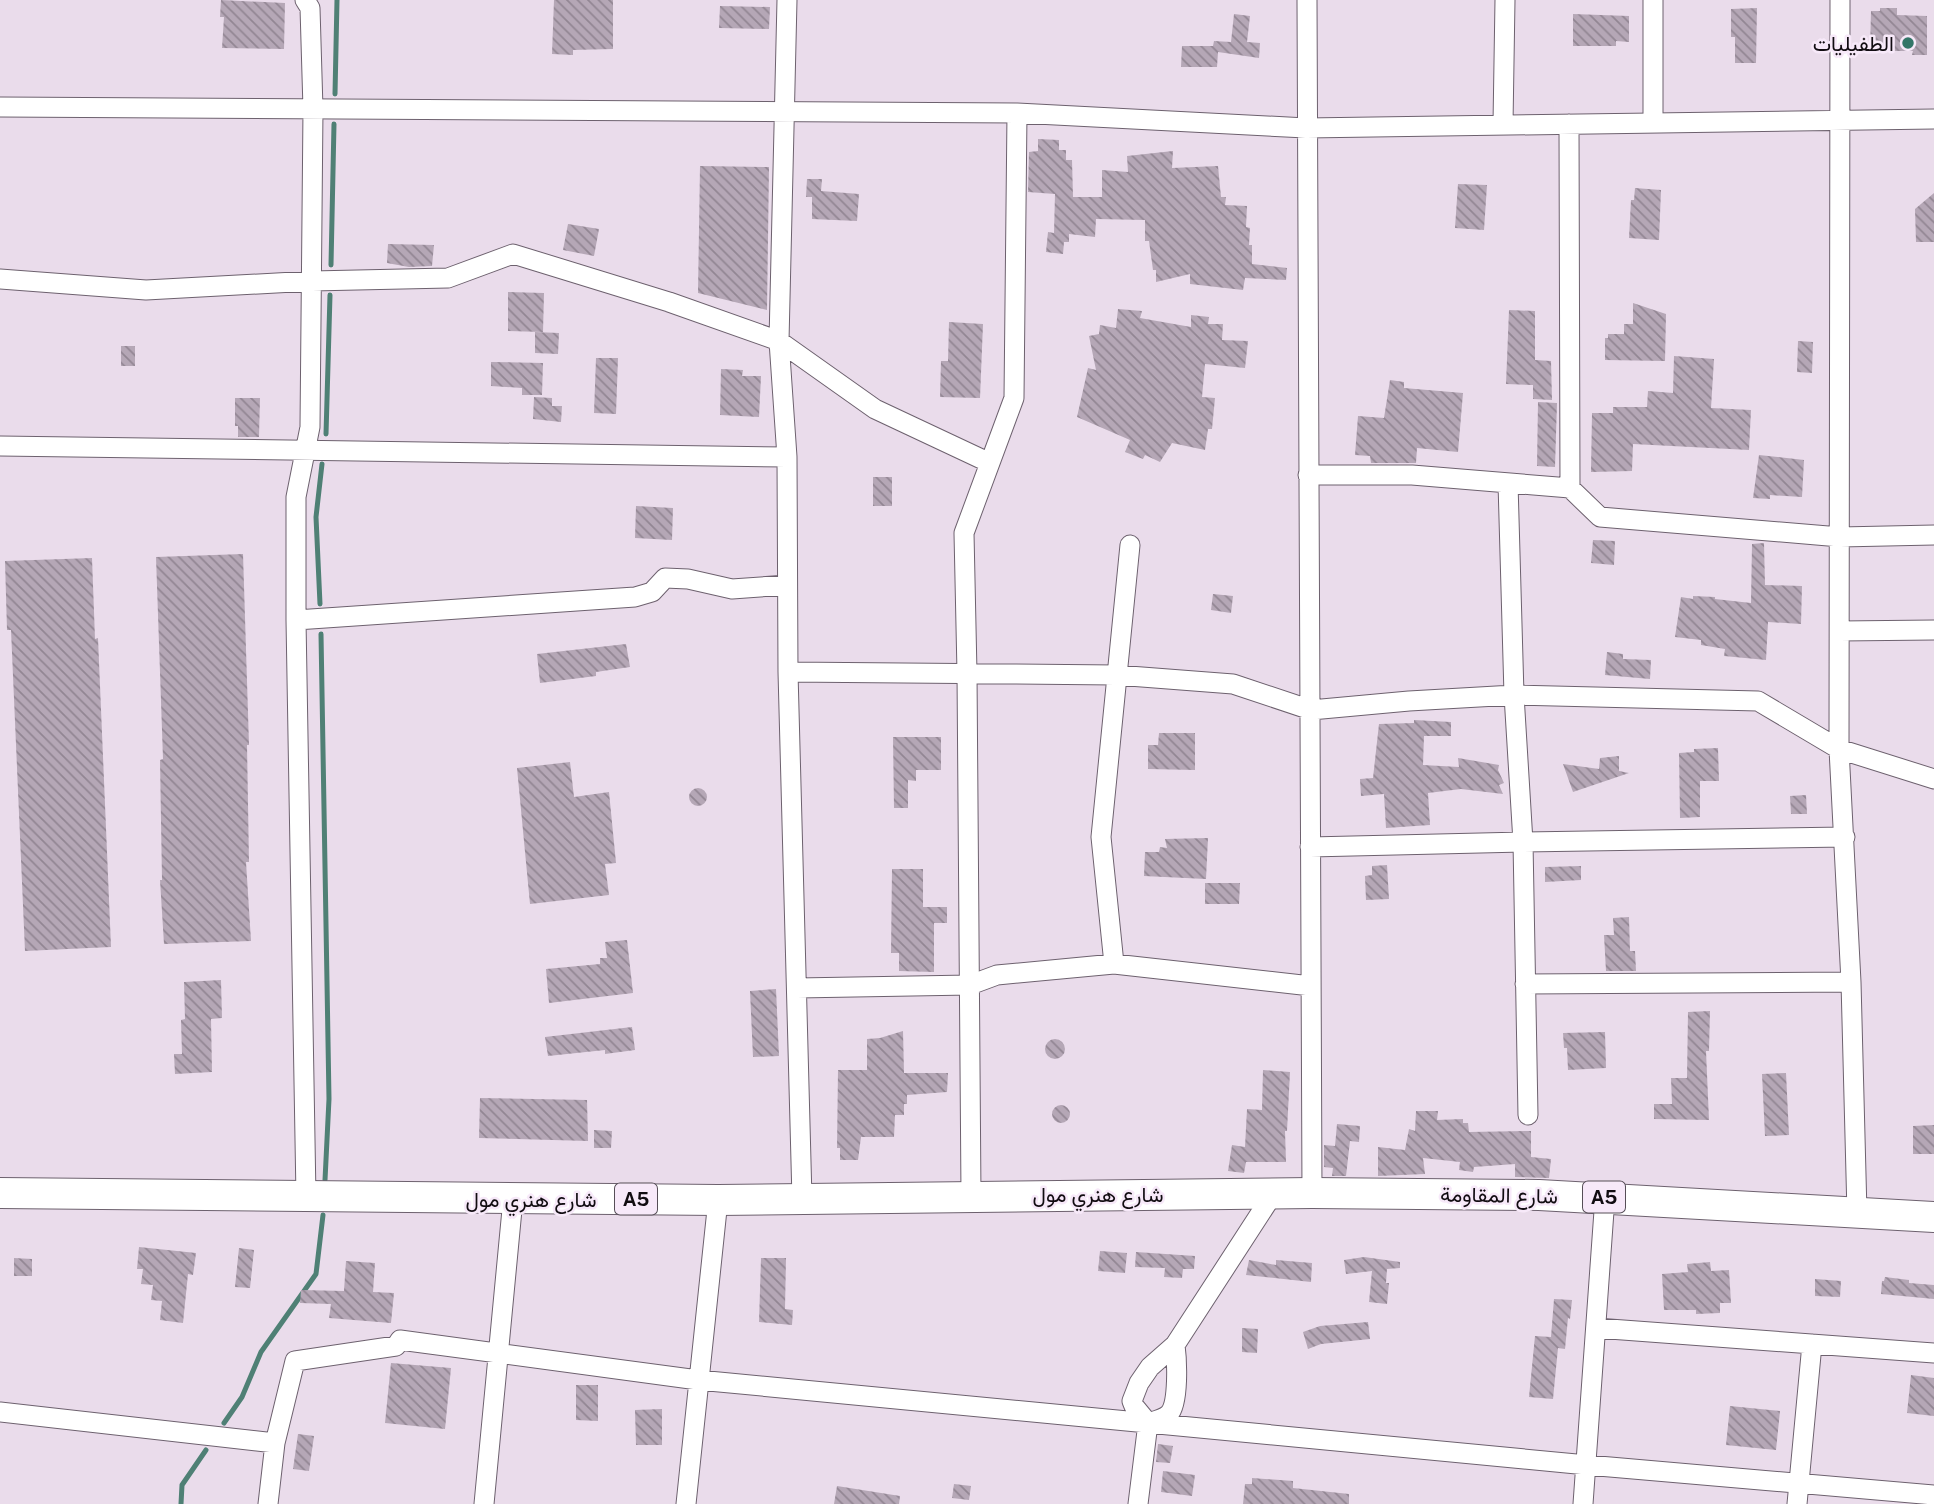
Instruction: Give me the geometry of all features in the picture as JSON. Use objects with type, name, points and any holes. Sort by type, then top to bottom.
[{"type":"highway","name":"شارع هنري مول","points":[[0,1193],[718,1200],[971,1195],[1273,1194]]},
{"type":"highway","name":"شارع المقاومة","points":[[1273,1194],[1605,1197],[1934,1217]]},
{"type":"street","points":[[305,0],[310,8],[313,108],[310,427],[296,497],[296,620],[306,1197]]},
{"type":"street","points":[[787,0],[779,341],[787,457],[788,672],[802,1199]]},
{"type":"street","points":[[1307,0],[1312,1193]]},
{"type":"street","points":[[1503,124],[1505,0]]},
{"type":"street","points":[[1653,0],[1653,122]]},
{"type":"street","points":[[1840,0],[1839,749],[1851,982],[1857,1213]]},
{"type":"street","points":[[0,107],[1017,113],[1306,128],[1934,119]]},
{"type":"street","points":[[971,1195],[964,533],[1014,398],[1017,113]]},
{"type":"street","points":[[1569,124],[1570,488]]},
{"type":"street","points":[[0,279],[146,290],[312,281],[448,278],[513,254],[669,302],[779,341],[875,409],[990,463]]},
{"type":"street","points":[[0,446],[787,457]]},
{"type":"street","points":[[1308,475],[1412,475],[1570,488],[1600,517],[1840,537],[1934,536]]},
{"type":"street","points":[[1508,483],[1514,695],[1522,842],[1528,1115]]},
{"type":"street","points":[[1114,964],[1101,837],[1130,545]]},
{"type":"street","points":[[296,620],[635,597],[652,592],[665,578],[688,579],[732,589],[787,585]]},
{"type":"street","points":[[1840,631],[1934,630]]},
{"type":"street","points":[[788,672],[1115,675],[1233,684],[1311,710],[1514,695],[1758,701],[1839,749],[1934,779]]},
{"type":"street","points":[[1310,847],[1844,837]]},
{"type":"street","points":[[797,988],[970,985],[997,975],[1114,964],[1311,986]]},
{"type":"street","points":[[1525,984],[1851,982]]},
{"type":"street","points":[[1138,1504],[1148,1423],[1134,1406],[1134,1394],[1150,1367],[1175,1346],[1273,1194]]},
{"type":"street","points":[[1583,1504],[1605,1197]]},
{"type":"street","points":[[484,1504],[513,1199]]},
{"type":"street","points":[[686,1504],[718,1200]]},
{"type":"street","points":[[1596,1328],[1934,1353]]},
{"type":"street","points":[[268,1504],[275,1443],[295,1361],[396,1346],[400,1340],[698,1380],[1587,1465],[1934,1495]]},
{"type":"street","points":[[1797,1504],[1812,1344]]},
{"type":"street","points":[[1148,1423],[1163,1418],[1172,1409],[1177,1363],[1175,1346]]},
{"type":"street","points":[[0,1412],[275,1443]]},
{"type":"building","points":[[221,0],[285,3],[284,49],[222,48],[224,17],[220,17]]},
{"type":"building","points":[[554,0],[613,0],[613,49],[573,50],[573,55],[552,54]]},
{"type":"building","points":[[720,6],[770,7],[769,29],[719,28]]},
{"type":"building","points":[[1757,8],[1756,63],[1735,63],[1731,9]]},
{"type":"building","points":[[1880,8],[1897,8],[1897,15],[1927,16],[1927,55],[1912,55],[1913,51],[1870,51],[1871,11],[1880,11]]},
{"type":"building","points":[[1234,14],[1250,16],[1247,42],[1260,43],[1259,58],[1218,52],[1217,67],[1181,67],[1182,46],[1213,46],[1214,41],[1231,42]]},
{"type":"building","points":[[1573,14],[1629,16],[1629,42],[1616,41],[1616,46],[1573,46]]},
{"type":"building","points":[[1038,139],[1059,140],[1059,150],[1066,150],[1066,160],[1072,160],[1073,197],[1102,197],[1102,170],[1128,172],[1127,156],[1173,151],[1172,168],[1218,166],[1221,197],[1226,197],[1225,205],[1247,206],[1246,227],[1250,228],[1252,264],[1287,268],[1286,280],[1245,278],[1243,290],[1190,284],[1190,274],[1156,282],[1149,241],[1145,241],[1145,220],[1096,219],[1095,237],[1069,234],[1069,242],[1064,242],[1063,254],[1046,252],[1048,232],[1054,233],[1055,194],[1028,192],[1029,152],[1038,151]]},
{"type":"building","points":[[700,166],[769,167],[767,310],[698,293]]},
{"type":"building","points":[[807,179],[822,179],[821,191],[859,194],[857,221],[812,219],[812,197],[806,197]]},
{"type":"building","points":[[1458,184],[1487,185],[1484,230],[1455,228]]},
{"type":"building","points":[[1635,188],[1661,190],[1659,240],[1629,238],[1631,200],[1634,200]]},
{"type":"building","points":[[1934,193],[1934,242],[1916,242],[1915,209]]},
{"type":"building","points":[[568,224],[599,229],[594,256],[563,250]]},
{"type":"building","points":[[388,244],[434,245],[432,266],[409,267],[387,263]]},
{"type":"building","points":[[508,292],[544,293],[543,332],[508,331]]},
{"type":"building","points":[[1633,303],[1666,314],[1665,361],[1605,360],[1605,338],[1608,338],[1608,334],[1624,334],[1624,324],[1633,324]]},
{"type":"building","points":[[1118,309],[1142,311],[1140,318],[1191,327],[1191,315],[1209,317],[1208,324],[1223,324],[1222,340],[1248,341],[1245,368],[1205,364],[1202,397],[1215,398],[1212,429],[1208,429],[1205,450],[1172,443],[1160,462],[1145,455],[1143,459],[1125,452],[1130,440],[1077,417],[1088,368],[1096,370],[1089,336],[1099,334],[1100,325],[1116,328]]},
{"type":"building","points":[[1509,310],[1535,311],[1535,360],[1551,361],[1552,400],[1533,399],[1533,385],[1506,384]]},
{"type":"building","points":[[949,322],[983,324],[980,398],[940,397],[941,361],[948,361]]},
{"type":"building","points":[[535,332],[559,333],[558,354],[535,353]]},
{"type":"building","points":[[1798,341],[1813,342],[1812,373],[1797,372]]},
{"type":"building","points":[[121,346],[135,346],[135,366],[121,366]]},
{"type":"building","points":[[1674,356],[1714,359],[1711,408],[1751,410],[1749,450],[1633,444],[1632,471],[1591,472],[1592,413],[1613,413],[1613,407],[1647,407],[1648,391],[1673,393]]},
{"type":"building","points":[[596,358],[618,358],[616,414],[594,413]]},
{"type":"building","points":[[491,362],[543,363],[542,395],[522,395],[522,388],[491,386]]},
{"type":"building","points":[[721,369],[743,370],[742,376],[761,376],[759,417],[720,415]]},
{"type":"building","points":[[1390,380],[1404,382],[1404,388],[1463,393],[1458,452],[1417,448],[1416,463],[1371,463],[1370,456],[1355,455],[1358,416],[1384,418]]},
{"type":"building","points":[[534,397],[552,398],[552,406],[562,406],[561,422],[533,419]]},
{"type":"building","points":[[235,398],[260,398],[259,437],[238,437],[238,426],[235,426]]},
{"type":"building","points":[[1538,402],[1557,403],[1555,467],[1537,466]]},
{"type":"building","points":[[1759,455],[1804,460],[1802,497],[1770,495],[1770,499],[1753,498]]},
{"type":"building","points":[[873,477],[892,477],[892,506],[873,506]]},
{"type":"building","points":[[636,506],[673,508],[672,540],[635,538]]},
{"type":"building","points":[[1593,540],[1615,541],[1614,565],[1591,563]]},
{"type":"building","points":[[1764,543],[1765,585],[1802,586],[1801,624],[1768,622],[1766,660],[1724,656],[1725,649],[1701,645],[1701,640],[1675,637],[1681,597],[1715,597],[1751,603],[1752,544]]},
{"type":"building","points":[[243,554],[249,745],[249,862],[246,862],[251,941],[164,944],[160,880],[160,760],[163,759],[156,557]]},
{"type":"building","points":[[92,558],[111,947],[25,951],[11,630],[7,630],[5,561]]},
{"type":"building","points":[[1213,594],[1233,596],[1231,613],[1211,610]]},
{"type":"building","points":[[626,644],[630,667],[596,672],[596,676],[540,683],[537,654]]},
{"type":"building","points":[[1607,652],[1623,654],[1623,659],[1651,660],[1650,679],[1605,675]]},
{"type":"building","points":[[1414,720],[1451,722],[1451,736],[1424,736],[1423,765],[1459,767],[1458,758],[1499,765],[1498,770],[1504,783],[1499,785],[1503,794],[1461,789],[1428,793],[1430,825],[1386,828],[1384,794],[1361,796],[1360,779],[1373,778],[1379,724],[1414,723]]},
{"type":"building","points":[[1159,733],[1195,733],[1195,770],[1148,769],[1148,745],[1158,745]]},
{"type":"building","points":[[893,737],[941,737],[941,770],[916,770],[916,781],[908,780],[908,808],[894,808]]},
{"type":"building","points":[[1718,748],[1719,781],[1700,781],[1700,817],[1680,818],[1679,753]]},
{"type":"building","points":[[1619,756],[1619,771],[1629,773],[1573,792],[1563,764],[1599,769],[1600,758]]},
{"type":"building","points":[[570,762],[574,797],[609,792],[616,863],[605,864],[609,895],[530,904],[517,768]]},
{"type":"building","points":[[694,788],[702,788],[707,797],[705,804],[694,806],[689,801],[689,793]]},
{"type":"building","points":[[1806,795],[1807,814],[1791,814],[1790,796]]},
{"type":"building","points":[[1208,838],[1206,879],[1144,876],[1145,852],[1159,852],[1160,847],[1167,848],[1165,839]]},
{"type":"building","points":[[1387,865],[1389,899],[1366,900],[1365,876],[1372,875],[1372,866]]},
{"type":"building","points":[[1581,866],[1581,880],[1545,882],[1545,867]]},
{"type":"building","points":[[892,869],[923,869],[923,907],[947,907],[947,923],[934,923],[934,972],[899,971],[899,953],[891,953]]},
{"type":"building","points":[[1205,883],[1240,883],[1239,904],[1205,904]]},
{"type":"building","points":[[1629,917],[1630,951],[1635,951],[1636,971],[1606,971],[1604,935],[1614,935],[1613,918]]},
{"type":"building","points":[[627,940],[633,993],[549,1003],[546,969],[600,964],[600,958],[607,958],[605,942]]},
{"type":"building","points":[[221,980],[222,1018],[211,1019],[212,1072],[175,1074],[174,1054],[182,1054],[184,982]]},
{"type":"building","points":[[776,989],[779,1056],[753,1057],[750,991]]},
{"type":"building","points":[[1710,1011],[1709,1051],[1706,1051],[1709,1120],[1654,1119],[1654,1104],[1672,1104],[1671,1078],[1687,1078],[1688,1012]]},
{"type":"building","points":[[632,1027],[635,1050],[548,1056],[545,1037]]},
{"type":"building","points":[[903,1031],[904,1073],[948,1073],[947,1092],[907,1095],[904,1115],[895,1115],[894,1137],[861,1137],[858,1160],[840,1160],[840,1148],[837,1148],[838,1070],[867,1070],[867,1039]]},
{"type":"building","points":[[1605,1032],[1606,1068],[1568,1070],[1563,1033]]},
{"type":"building","points":[[1055,1039],[1062,1042],[1065,1049],[1062,1056],[1055,1059],[1048,1056],[1045,1049],[1048,1042]]},
{"type":"building","points":[[1263,1070],[1290,1072],[1285,1131],[1286,1162],[1246,1162],[1244,1173],[1228,1171],[1232,1145],[1245,1147],[1247,1109],[1262,1110]]},
{"type":"building","points":[[1786,1073],[1789,1135],[1765,1136],[1762,1074]]},
{"type":"building","points":[[480,1098],[587,1100],[588,1141],[479,1138]]},
{"type":"building","points":[[1057,1105],[1065,1105],[1070,1114],[1068,1121],[1057,1123],[1052,1118],[1052,1110]]},
{"type":"building","points":[[1416,1111],[1438,1111],[1437,1120],[1463,1119],[1463,1123],[1468,1123],[1469,1132],[1531,1131],[1531,1157],[1551,1159],[1549,1178],[1515,1177],[1515,1164],[1474,1167],[1473,1172],[1459,1170],[1460,1162],[1423,1158],[1425,1174],[1378,1176],[1378,1147],[1405,1150],[1409,1129],[1415,1131]]},
{"type":"building","points":[[1337,1124],[1360,1126],[1359,1142],[1350,1141],[1346,1176],[1332,1176],[1333,1168],[1324,1167],[1324,1145],[1335,1146]]},
{"type":"building","points":[[1934,1125],[1934,1154],[1913,1154],[1913,1126]]},
{"type":"building","points":[[594,1130],[612,1131],[611,1148],[594,1148]]},
{"type":"building","points":[[139,1247],[196,1253],[193,1275],[188,1274],[183,1323],[160,1320],[162,1301],[151,1300],[153,1285],[141,1284],[143,1269],[137,1269]]},
{"type":"building","points":[[239,1248],[254,1250],[250,1288],[235,1287]]},
{"type":"building","points":[[1100,1251],[1127,1253],[1125,1273],[1098,1271]]},
{"type":"building","points":[[1136,1252],[1195,1256],[1194,1269],[1183,1269],[1182,1278],[1164,1277],[1165,1268],[1135,1267]]},
{"type":"building","points":[[1364,1257],[1400,1262],[1400,1268],[1387,1269],[1387,1304],[1369,1302],[1372,1271],[1346,1274],[1344,1260]]},
{"type":"building","points":[[14,1258],[32,1259],[32,1276],[14,1276]]},
{"type":"building","points":[[761,1258],[786,1258],[785,1309],[793,1310],[792,1325],[759,1322]]},
{"type":"building","points":[[1249,1260],[1276,1265],[1276,1260],[1312,1263],[1311,1282],[1246,1275]]},
{"type":"building","points":[[346,1261],[375,1263],[373,1292],[394,1293],[391,1323],[329,1318],[331,1304],[300,1303],[301,1290],[344,1291]]},
{"type":"building","points":[[1710,1262],[1711,1271],[1729,1270],[1731,1303],[1720,1303],[1720,1313],[1696,1314],[1696,1310],[1664,1310],[1662,1274],[1688,1272],[1687,1264]]},
{"type":"building","points":[[1885,1277],[1934,1285],[1934,1299],[1881,1294]]},
{"type":"building","points":[[1815,1279],[1841,1281],[1840,1297],[1815,1296]]},
{"type":"building","points":[[1554,1299],[1572,1300],[1565,1349],[1558,1348],[1553,1399],[1529,1397],[1535,1336],[1551,1337]]},
{"type":"building","points":[[1368,1322],[1370,1339],[1321,1344],[1308,1349],[1303,1332],[1320,1326]]},
{"type":"building","points":[[1242,1328],[1258,1329],[1257,1353],[1242,1352]]},
{"type":"building","points":[[391,1363],[451,1368],[445,1429],[385,1423]]},
{"type":"building","points":[[1911,1375],[1934,1378],[1934,1416],[1907,1413]]},
{"type":"building","points":[[576,1385],[598,1385],[598,1421],[576,1420]]},
{"type":"building","points":[[1730,1406],[1780,1411],[1776,1450],[1726,1445]]},
{"type":"building","points":[[662,1409],[662,1445],[636,1445],[635,1410]]},
{"type":"building","points":[[298,1434],[314,1436],[309,1471],[293,1469]]},
{"type":"building","points":[[1158,1444],[1173,1446],[1170,1463],[1156,1462]]},
{"type":"building","points":[[1163,1471],[1195,1475],[1192,1496],[1161,1492]]},
{"type":"building","points":[[1252,1478],[1293,1481],[1293,1488],[1349,1494],[1349,1504],[1243,1504],[1245,1484],[1252,1484]]},
{"type":"building","points":[[954,1484],[971,1486],[969,1500],[952,1498]]},
{"type":"building","points":[[837,1486],[900,1496],[899,1504],[834,1504]]},
{"type":"waterway","points":[[335,94],[337,0]]},
{"type":"waterway","points":[[331,265],[334,124]]},
{"type":"waterway","points":[[326,434],[330,295]]},
{"type":"waterway","points":[[320,604],[316,517],[322,464]]},
{"type":"waterway","points":[[321,634],[329,1099],[325,1180]]},
{"type":"waterway","points":[[224,1423],[242,1397],[261,1352],[316,1274],[323,1215]]},
{"type":"waterway","points":[[181,1504],[182,1485],[206,1450]]},
{"type":"place","name":"الطفيليات","points":[[1908,43]]}]
